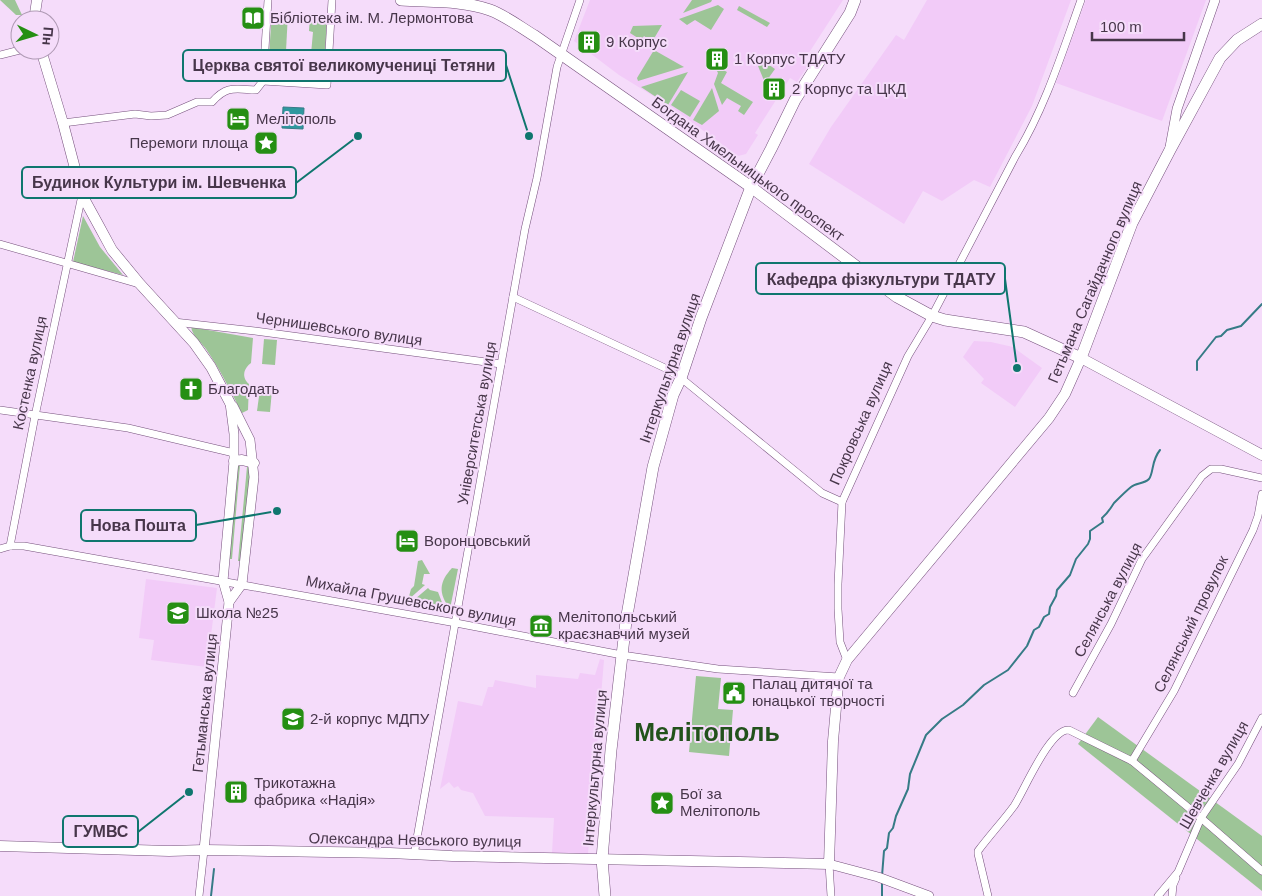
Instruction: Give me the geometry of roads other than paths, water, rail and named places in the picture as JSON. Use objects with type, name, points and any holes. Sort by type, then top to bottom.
[{"type":"highway","name":"Богдана Хмельницького проспект","points":[[401,0],[464,4],[492,11],[535,36],[751,187],[897,297],[932,316],[944,320],[1024,332],[1080,358]]},
{"type":"highway","name":"Інтеркультурна вулиця","points":[[604,896],[602,859],[611,750],[622,655],[653,467],[673,395],[681,378],[701,318],[751,187],[772,149],[795,100],[850,13],[856,0]]},
{"type":"highway","points":[[1170,150],[1220,58],[1237,40],[1262,24]]},
{"type":"highway","name":"Гетьмана Сагайдачного вулиця","points":[[1080,358],[1132,223],[1170,150]]},
{"type":"main road","points":[[44,60],[82,195],[112,250],[194,343],[211,367],[230,403]]},
{"type":"main road","points":[[1080,358],[1262,455]]},
{"type":"main road","name":"Гетьмана Сагайдачного вулиця","points":[[847,660],[1049,418],[1065,394],[1080,358]]},
{"type":"main road","points":[[234,457],[254,463]]},
{"type":"main road","points":[[829,864],[834,741],[839,677],[847,660]]},
{"type":"main road","name":"Олександра Невського вулиця","points":[[0,846],[829,864]]},
{"type":"street","points":[[63,123],[136,114],[151,116],[167,115],[197,102],[212,102],[230,88],[256,90],[263,80],[268,0]]},
{"type":"street","points":[[263,80],[327,85],[332,0]]},
{"type":"street","name":"Університетська вулиця","points":[[414,855],[525,229],[537,178],[552,89],[561,54],[580,0]]},
{"type":"street","name":"Покровська вулиця","points":[[847,660],[840,642],[838,609],[842,502],[908,356],[932,316],[1030,132],[1081,0]]},
{"type":"street","name":"Гетьмана Сагайдачного вулиця","points":[[1170,150],[1178,110],[1216,0]]},
{"type":"street","name":"Костенка вулиця","points":[[10,546],[35,416],[82,195]]},
{"type":"street","points":[[0,244],[140,284]]},
{"type":"street","points":[[513,297],[665,368],[681,378],[822,493],[842,502]]},
{"type":"street","name":"Чернишевського вулиця","points":[[174,322],[501,364]]},
{"type":"street","name":"Гетьманська вулиця","points":[[199,896],[230,602],[223,581],[234,457],[230,403]]},
{"type":"street","name":"Гетьманська вулиця","points":[[230,403],[250,440],[254,463],[242,584],[230,602]]},
{"type":"street","points":[[0,410],[128,428],[234,457]]},
{"type":"street","name":"Селянська вулиця","points":[[1073,693],[1111,624],[1142,559],[1202,476],[1211,469],[1221,469],[1262,478]]},
{"type":"street","name":"Селянський провулок","points":[[1132,761],[1174,691],[1253,530],[1262,494]]},
{"type":"street","points":[[0,549],[10,546]]},
{"type":"street","name":"Михайла Грушевського вулиця","points":[[10,546],[24,546],[242,584],[622,655],[718,669],[839,677]]},
{"type":"street","name":"Шевченка вулиця","points":[[1172,896],[1173,885],[1201,818],[1238,764],[1262,718]]},
{"type":"street","points":[[988,896],[978,851],[1016,804],[1043,754],[1060,732],[1068,730],[1132,761],[1262,871]]},
{"type":"street","points":[[831,896],[829,864],[893,882],[928,896]]},
{"type":"street","name":"Шевченка вулиця","points":[[1158,896],[1178,872]]},
{"type":"waterway","points":[[1197,370],[1197,361],[1216,337],[1221,336],[1227,330],[1241,326],[1262,304]]},
{"type":"waterway","points":[[882,876],[884,851],[887,848],[889,833],[893,828],[896,816],[908,789],[910,774],[926,735],[942,719],[963,705],[984,685],[1008,670],[1027,646],[1034,630],[1039,627],[1044,617],[1049,614],[1057,590],[1070,575],[1076,559],[1088,544],[1090,531],[1103,522],[1102,518],[1129,489],[1149,479],[1155,458],[1160,450]]},
{"type":"waterway","points":[[211,896],[214,869]]},
{"type":"waterway","points":[[882,881],[882,896]]},
{"type":"place","name":"Бібліотека ім. М. Лермонтова","points":[[253,18]]},
{"type":"place","name":"9 Корпус","points":[[589,42]]},
{"type":"place","name":"1 Корпус ТДАТУ","points":[[717,59]]},
{"type":"place","name":"2 Корпус та ЦКД","points":[[774,89]]},
{"type":"place","name":"Мелітополь","points":[[238,119]]},
{"type":"place","name":"Будинок Культури ім. Шевченка","points":[[358,136]]},
{"type":"place","name":"Церква святої великомучениці Тетяни","points":[[529,136]]},
{"type":"place","name":"Перемоги площа","points":[[266,143]]},
{"type":"place","name":"Кафедра фізкультури ТДАТУ","points":[[1017,368]]},
{"type":"place","name":"Благодать","points":[[191,389]]},
{"type":"place","name":"Нова Пошта","points":[[277,511]]},
{"type":"place","name":"Воронцовський","points":[[407,541]]},
{"type":"place","name":"Школа №25","points":[[178,613]]},
{"type":"place","name":"Мелітопольський краєзнавчий музей","points":[[541,626]]},
{"type":"place","name":"Палац дитячої та юнацької творчості","points":[[734,693]]},
{"type":"place","name":"2-й корпус МДПУ","points":[[293,719]]},
{"type":"place","name":"ГУМВС","points":[[189,792]]},
{"type":"place","name":"Трикотажна фабрика «Надія»","points":[[236,792]]},
{"type":"place","name":"Бої за Мелітополь","points":[[662,803]]},
{"type":"district","name":"Мелітополь","points":[[707,732]]}]
